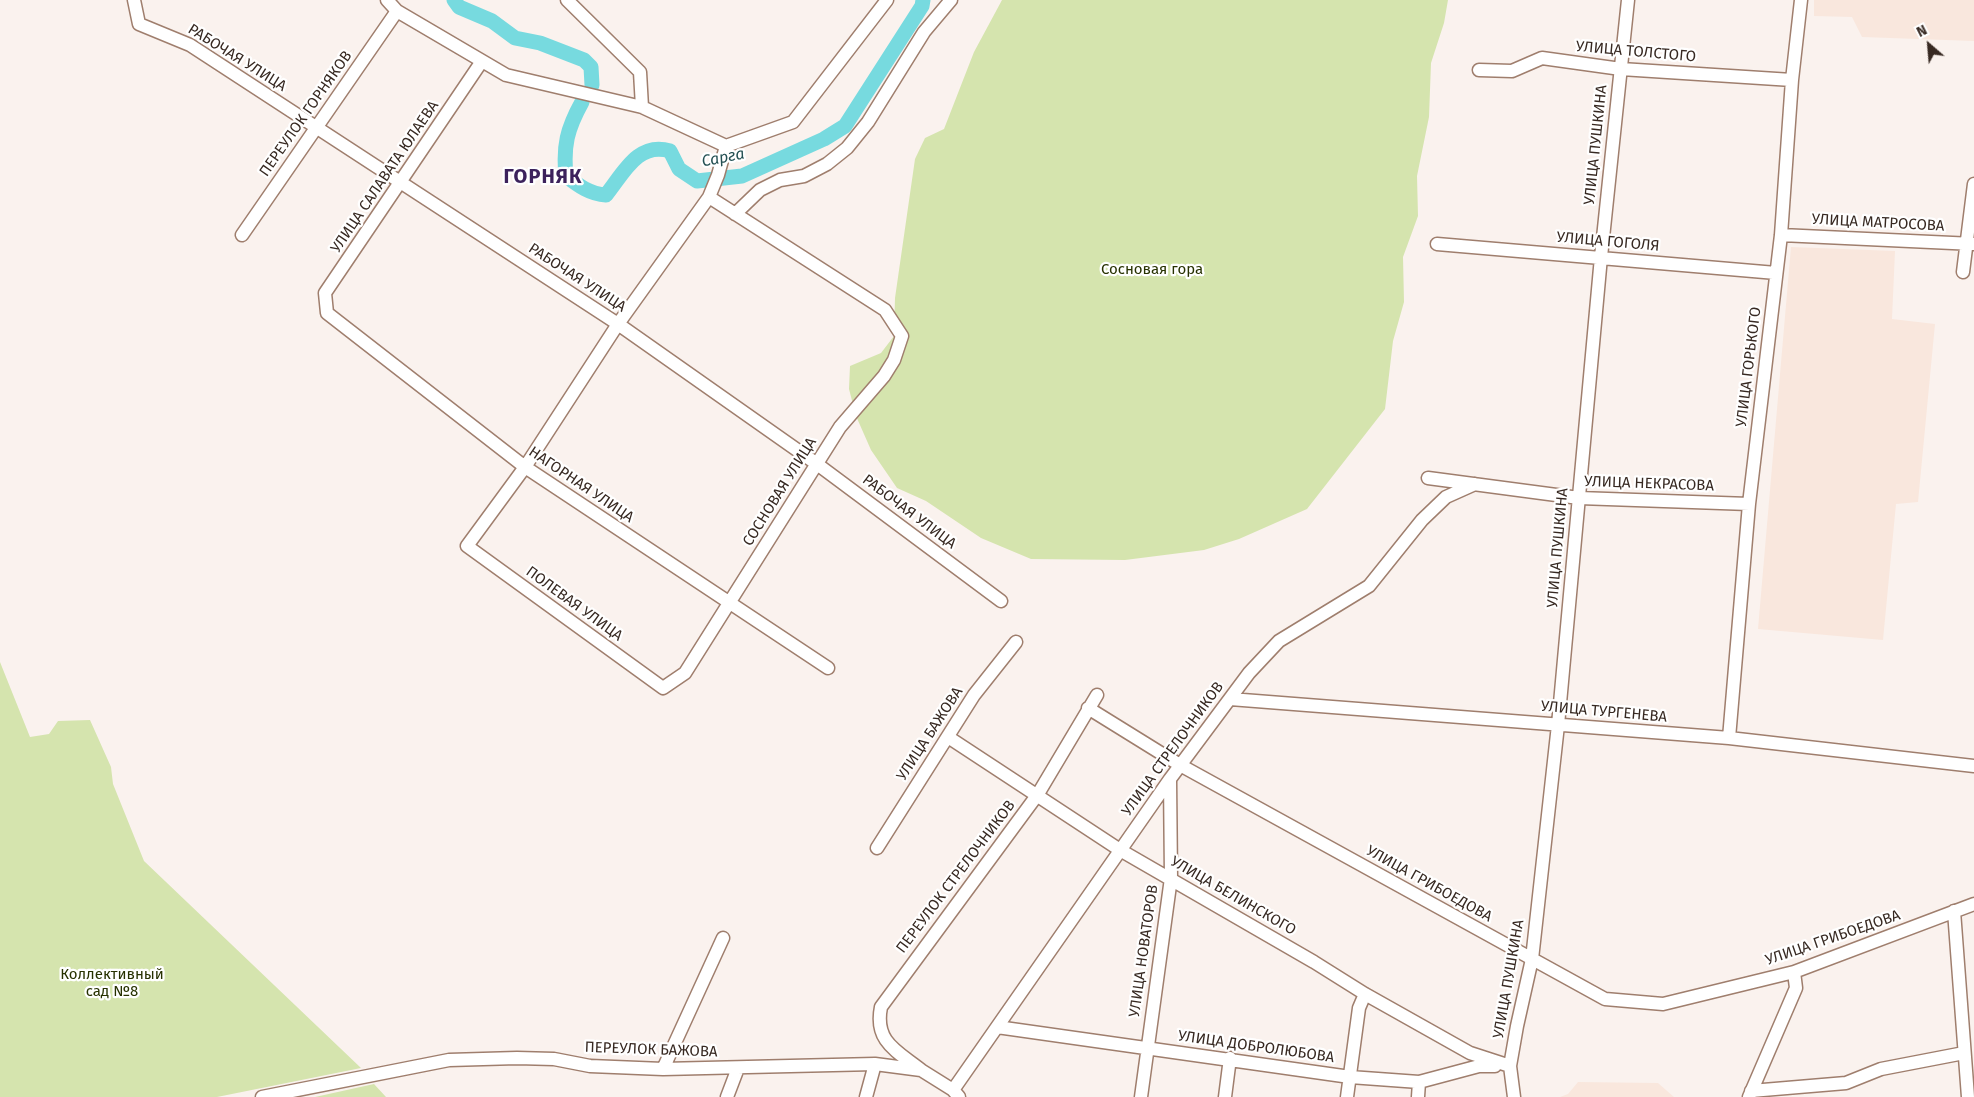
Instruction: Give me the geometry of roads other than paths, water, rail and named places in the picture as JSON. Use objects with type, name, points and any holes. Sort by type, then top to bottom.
[{"type":"street","name":"РАБОЧАЯ УЛИЦА","points":[[134,0],[138,24],[190,45],[618,324],[817,464],[1001,601]]},
{"type":"street","points":[[388,0],[397,11],[506,76],[642,107],[726,146],[793,122],[887,0]]},
{"type":"street","points":[[567,0],[640,72],[642,107]]},
{"type":"street","points":[[714,186],[736,214],[760,190],[780,180],[804,176],[827,164],[847,148],[868,122],[924,32],[951,0]]},
{"type":"street","name":"УЛИЦА ПУШКИНА","points":[[1514,1097],[1510,1066],[1516,1026],[1532,959],[1558,724],[1601,257],[1628,0]]},
{"type":"street","name":"УЛИЦА ГОРЬКОГО","points":[[1729,738],[1749,504],[1781,235],[1792,80],[1801,0]]},
{"type":"street","name":"ПЕРЕУЛОК ГОРНЯКОВ","points":[[242,235],[397,11]]},
{"type":"street","name":"УЛИЦА ТОЛСТОГО","points":[[1479,70],[1512,71],[1542,58],[1621,69],[1792,80]]},
{"type":"street","name":"УЛИЦА САЛАВАТА ЮЛАЕВА","points":[[327,313],[325,293],[482,61]]},
{"type":"street","points":[[524,467],[618,324],[714,186],[726,146]]},
{"type":"street","points":[[1963,272],[1970,244],[1974,184]]},
{"type":"street","name":"СОСНОВАЯ УЛИЦА","points":[[663,688],[685,673],[840,427],[884,376],[894,360],[902,336],[885,310],[736,214]]},
{"type":"street","name":"УЛИЦА МАТРОСОВА","points":[[1781,235],[1970,244]]},
{"type":"street","name":"УЛИЦА ГОГОЛЯ","points":[[1437,244],[1776,273]]},
{"type":"street","name":"НАГОРНАЯ УЛИЦА","points":[[327,313],[524,467],[828,668]]},
{"type":"street","name":"ПОЛЕВАЯ УЛИЦА","points":[[524,467],[467,546],[663,688]]},
{"type":"street","name":"УЛИЦА НЕКРАСОВА","points":[[1428,478],[1578,498],[1749,504]]},
{"type":"street","name":"УЛИЦА СТРЕЛОЧНИКОВ","points":[[956,1094],[997,1027],[1170,779],[1248,673],[1279,641],[1369,586],[1422,520],[1446,497],[1475,484]]},
{"type":"street","name":"УЛИЦА БАЖОВА","points":[[877,848],[974,695],[1016,642]]},
{"type":"street","name":"ПЕРЕУЛОК СТРЕЛОЧНИКОВ","points":[[956,1094],[921,1070],[886,1042],[878,1021],[881,1007],[1038,794],[1097,695]]},
{"type":"street","name":"УЛИЦА ТУРГЕНЕВА","points":[[1230,699],[1729,738],[1974,766]]},
{"type":"street","name":"УЛИЦА ГРИБОЕДОВА","points":[[1088,708],[1180,765],[1605,998],[1662,1004],[1794,972],[1974,904]]},
{"type":"street","name":"УЛИЦА БЕЛИНСКОГО","points":[[948,737],[1038,794],[1120,850],[1365,994],[1470,1053],[1510,1066]]},
{"type":"street","name":"УЛИЦА НОВАТОРОВ","points":[[1141,1097],[1170,878],[1170,779]]},
{"type":"street","points":[[1954,911],[1968,1097]]},
{"type":"street","points":[[663,1069],[723,938]]},
{"type":"street","points":[[1794,972],[1796,988],[1750,1094],[1846,1084],[1881,1068],[1964,1053]]},
{"type":"street","points":[[1347,1097],[1359,1008],[1365,994]]},
{"type":"street","name":"УЛИЦА ДОБРОЛЮБОВА","points":[[997,1027],[1147,1049],[1230,1058],[1350,1077],[1419,1082],[1479,1066],[1510,1066]]},
{"type":"street","points":[[1225,1097],[1230,1058]]},
{"type":"street","name":"ПЕРЕУЛОК БАЖОВА","points":[[262,1097],[450,1060],[532,1059],[554,1059],[590,1066],[663,1069],[738,1068],[727,1097]]},
{"type":"street","points":[[738,1068],[875,1064],[921,1070]]},
{"type":"street","points":[[866,1097],[875,1064]]},
{"type":"street","points":[[1418,1097],[1419,1082]]},
{"type":"waterway","name":"Сарга","points":[[454,0],[459,7],[492,21],[515,38],[540,43],[584,60],[591,67],[592,85]]},
{"type":"waterway","name":"Сарга","points":[[582,102],[567,138],[565,156],[566,176],[590,191],[606,195],[632,161],[640,155],[659,149],[670,151],[679,169],[697,181],[742,176],[824,139],[845,126],[922,6],[923,0]]},
{"type":"district","name":"ГОРНЯК","points":[[543,177]]},
{"type":"park label","name":"Сосновая гора","points":[[1152,270]]},
{"type":"park label","name":"Коллективный сад №8","points":[[112,984]]}]
